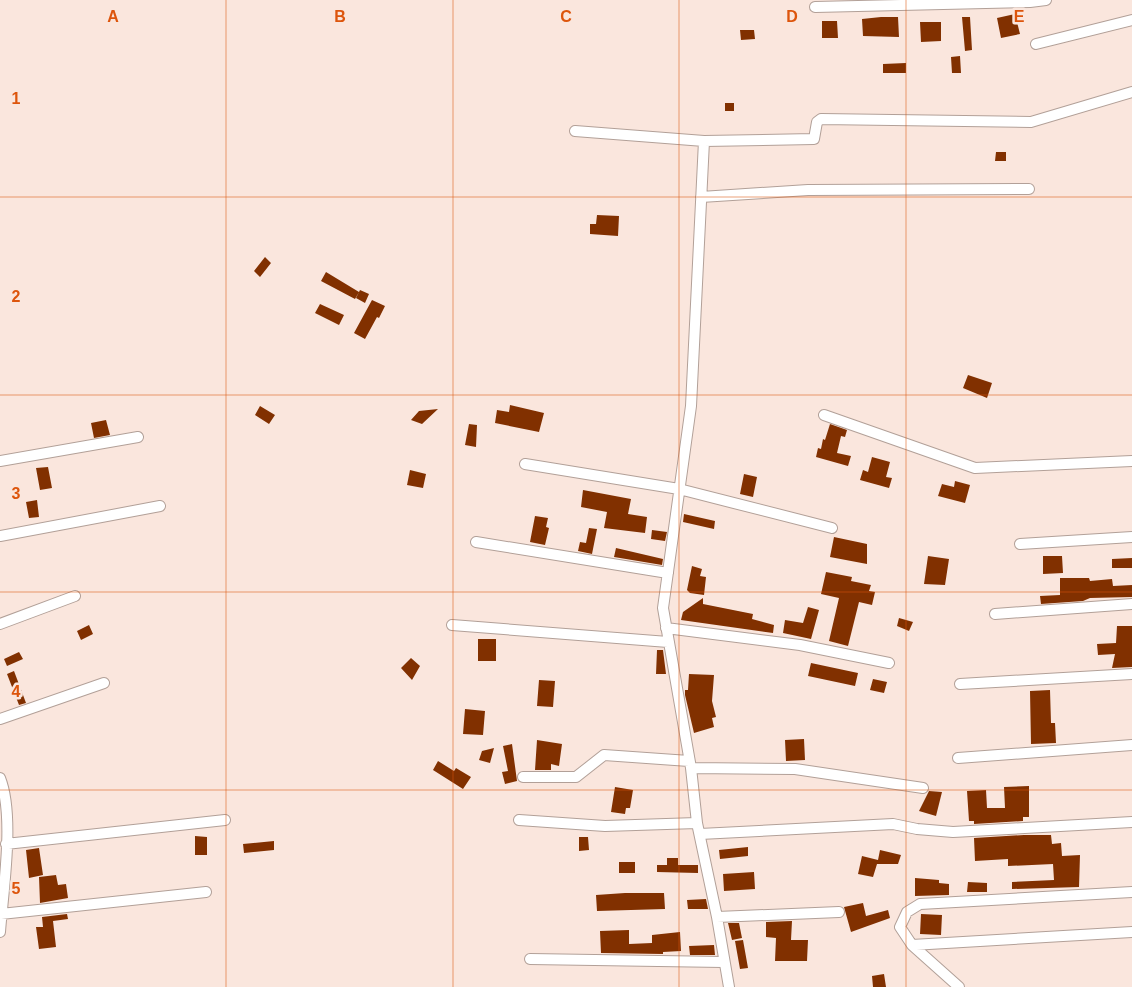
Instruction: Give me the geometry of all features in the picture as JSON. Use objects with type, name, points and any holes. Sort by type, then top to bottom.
[{"type":"street","points":[[815,7],[1030,2],[1046,0]]},
{"type":"street","points":[[1036,44],[1132,20]]},
{"type":"street","points":[[575,131],[704,141],[814,138],[817,122],[821,120],[1031,122],[1132,92]]},
{"type":"street","points":[[704,141],[691,406],[663,608],[699,828],[729,987]]},
{"type":"street","points":[[701,197],[808,190],[1029,189]]},
{"type":"street","points":[[824,415],[975,468],[1132,461]]},
{"type":"street","points":[[0,461],[138,437]]},
{"type":"street","points":[[525,464],[679,489],[832,528]]},
{"type":"street","points":[[0,536],[160,506]]},
{"type":"street","points":[[1020,544],[1132,537]]},
{"type":"street","points":[[476,542],[668,573]]},
{"type":"street","points":[[0,624],[75,596]]},
{"type":"street","points":[[995,614],[1132,604]]},
{"type":"street","points":[[452,625],[668,642]]},
{"type":"street","points":[[666,628],[800,645],[889,663]]},
{"type":"street","points":[[960,684],[1132,674]]},
{"type":"street","points":[[0,719],[104,683]]},
{"type":"street","points":[[958,758],[1132,745]]},
{"type":"street","points":[[523,777],[576,777],[604,755],[690,765],[795,769],[923,788]]},
{"type":"street","points":[[0,778],[6,794],[6,844],[0,932]]},
{"type":"street","points":[[6,844],[225,820]]},
{"type":"street","points":[[519,820],[605,826],[699,828],[893,824],[917,829],[953,832],[1132,822]]},
{"type":"street","points":[[1,914],[206,892]]},
{"type":"street","points":[[959,987],[912,946],[900,927],[907,912],[920,904],[1132,892]]},
{"type":"street","points":[[717,917],[839,912]]},
{"type":"street","points":[[912,946],[1132,932]]},
{"type":"street","points":[[530,959],[723,962]]},
{"type":"building","points":[[1015,14],[1020,34],[1001,38],[997,18]]},
{"type":"building","points":[[898,17],[899,37],[863,36],[862,19]]},
{"type":"building","points":[[962,17],[970,17],[972,50],[965,51]]},
{"type":"building","points":[[822,21],[837,21],[838,38],[822,38]]},
{"type":"building","points":[[920,22],[941,22],[941,41],[921,42]]},
{"type":"building","points":[[740,30],[754,30],[755,39],[741,40]]},
{"type":"building","points":[[960,56],[961,73],[952,73],[951,57]]},
{"type":"building","points":[[906,63],[906,73],[883,73],[883,64]]},
{"type":"building","points":[[725,103],[734,103],[734,111],[725,111]]},
{"type":"building","points":[[996,152],[1006,152],[1006,161],[995,161]]},
{"type":"building","points":[[597,215],[619,216],[618,236],[590,234],[590,224],[596,224]]},
{"type":"building","points":[[265,257],[271,263],[260,277],[254,271]]},
{"type":"building","points":[[326,272],[359,292],[355,299],[321,281]]},
{"type":"building","points":[[360,290],[369,294],[365,303],[356,298]]},
{"type":"building","points":[[372,300],[385,306],[365,339],[354,333]]},
{"type":"building","points":[[320,304],[344,315],[339,325],[315,313]]},
{"type":"building","points":[[968,375],[992,383],[987,398],[963,388]]},
{"type":"building","points":[[510,405],[544,413],[539,432],[495,423],[497,410],[509,412]]},
{"type":"building","points":[[260,406],[275,415],[269,424],[255,415]]},
{"type":"building","points":[[438,409],[422,424],[411,420],[419,411]]},
{"type":"building","points":[[106,420],[110,435],[94,438],[91,423]]},
{"type":"building","points":[[469,424],[477,425],[476,447],[465,445]]},
{"type":"building","points":[[830,424],[847,430],[845,437],[841,436],[837,453],[851,456],[848,466],[816,457],[818,448],[821,449],[823,439],[825,440]]},
{"type":"building","points":[[872,457],[890,462],[886,477],[892,478],[889,488],[860,480],[863,470],[868,472]]},
{"type":"building","points":[[48,467],[52,488],[40,490],[36,468]]},
{"type":"building","points":[[410,470],[426,474],[423,488],[407,485]]},
{"type":"building","points":[[744,474],[757,477],[753,497],[740,494]]},
{"type":"building","points":[[955,481],[970,485],[965,503],[938,496],[942,484],[954,487]]},
{"type":"building","points":[[583,490],[631,499],[628,514],[647,517],[645,533],[604,528],[607,512],[581,507]]},
{"type":"building","points":[[37,500],[39,517],[29,518],[26,502]]},
{"type":"building","points":[[684,514],[715,521],[714,529],[683,522]]},
{"type":"building","points":[[535,516],[548,518],[546,527],[549,528],[545,545],[530,542]]},
{"type":"building","points":[[589,528],[597,529],[592,554],[578,551],[580,542],[586,543]]},
{"type":"building","points":[[652,530],[667,532],[665,541],[651,539]]},
{"type":"building","points":[[834,537],[867,544],[867,564],[830,557]]},
{"type":"building","points":[[616,548],[663,559],[662,565],[614,557]]},
{"type":"building","points":[[928,556],[949,559],[945,585],[924,584]]},
{"type":"building","points":[[1043,556],[1062,556],[1063,573],[1043,574]]},
{"type":"building","points":[[1132,558],[1132,568],[1112,568],[1112,559]]},
{"type":"building","points":[[692,566],[702,569],[700,576],[706,577],[704,595],[690,593],[687,590]]},
{"type":"building","points":[[826,572],[852,577],[851,581],[871,585],[869,591],[875,592],[872,605],[859,602],[848,646],[829,641],[839,598],[821,594]]},
{"type":"building","points":[[1060,578],[1089,578],[1090,581],[1112,579],[1113,586],[1132,585],[1132,597],[1090,598],[1083,601],[1041,604],[1040,596],[1060,595]]},
{"type":"building","points":[[703,598],[703,604],[753,614],[752,619],[774,625],[773,633],[681,620],[683,612]]},
{"type":"building","points":[[808,607],[819,610],[811,639],[783,633],[785,620],[803,623]]},
{"type":"building","points":[[899,618],[913,622],[909,631],[897,626]]},
{"type":"building","points":[[89,625],[93,634],[81,640],[77,631]]},
{"type":"building","points":[[1117,626],[1132,626],[1132,667],[1112,668],[1115,654],[1098,655],[1097,644],[1116,643]]},
{"type":"building","points":[[478,639],[496,639],[496,661],[478,661]]},
{"type":"building","points":[[657,650],[663,650],[666,674],[656,674]]},
{"type":"building","points":[[19,652],[23,659],[7,666],[4,659]]},
{"type":"building","points":[[411,658],[420,666],[412,680],[401,668]]},
{"type":"building","points":[[811,663],[858,673],[855,686],[808,676]]},
{"type":"building","points":[[14,671],[26,703],[19,705],[7,674]]},
{"type":"building","points":[[689,674],[714,675],[712,701],[716,717],[712,718],[714,727],[694,733],[685,695],[685,690],[688,690]]},
{"type":"building","points":[[873,679],[887,682],[884,693],[870,690]]},
{"type":"building","points":[[539,680],[555,681],[553,707],[537,706]]},
{"type":"building","points":[[1050,690],[1051,723],[1055,723],[1056,743],[1031,744],[1030,691]]},
{"type":"building","points":[[465,709],[485,711],[483,735],[463,734]]},
{"type":"building","points":[[804,739],[805,760],[786,761],[785,740]]},
{"type":"building","points":[[537,740],[562,744],[559,766],[551,764],[551,770],[535,770]]},
{"type":"building","points":[[512,744],[517,781],[505,784],[502,772],[508,771],[503,746]]},
{"type":"building","points":[[494,748],[490,763],[479,760],[482,751]]},
{"type":"building","points":[[438,761],[454,771],[456,768],[471,777],[463,789],[433,770]]},
{"type":"building","points":[[1029,786],[1029,817],[1023,817],[1023,821],[974,824],[974,821],[969,821],[967,791],[986,790],[987,808],[1005,808],[1004,787]]},
{"type":"building","points":[[615,787],[633,790],[630,808],[626,808],[625,814],[611,812]]},
{"type":"building","points":[[929,791],[942,792],[936,816],[919,811]]},
{"type":"building","points":[[1051,835],[1052,844],[1061,843],[1062,856],[1080,855],[1079,887],[1012,889],[1012,882],[1054,880],[1053,864],[1008,866],[1008,859],[975,861],[974,838]]},
{"type":"building","points":[[195,836],[207,837],[207,855],[195,855]]},
{"type":"building","points":[[579,837],[588,837],[589,850],[579,851]]},
{"type":"building","points":[[274,841],[274,850],[244,853],[243,844]]},
{"type":"building","points":[[748,847],[748,856],[720,859],[719,850]]},
{"type":"building","points":[[39,848],[43,875],[29,878],[26,850]]},
{"type":"building","points":[[880,850],[901,855],[898,864],[877,864],[873,877],[858,874],[862,856],[878,860]]},
{"type":"building","points":[[667,858],[678,858],[678,865],[698,865],[698,873],[657,872],[657,865],[667,865]]},
{"type":"building","points":[[619,862],[635,862],[635,873],[619,873]]},
{"type":"building","points":[[754,872],[755,889],[724,891],[723,874]]},
{"type":"building","points":[[56,875],[58,885],[66,884],[68,898],[40,903],[39,877]]},
{"type":"building","points":[[915,878],[939,880],[939,883],[949,884],[949,895],[915,896]]},
{"type":"building","points":[[968,882],[987,883],[987,892],[967,892]]},
{"type":"building","points":[[664,893],[665,909],[597,911],[596,895]]},
{"type":"building","points":[[706,899],[708,909],[688,909],[687,900]]},
{"type":"building","points":[[863,903],[866,916],[888,910],[890,918],[851,932],[844,907]]},
{"type":"building","points":[[67,914],[68,919],[53,921],[56,947],[39,949],[36,927],[43,927],[42,917]]},
{"type":"building","points":[[921,914],[942,915],[941,935],[920,934]]},
{"type":"building","points":[[792,921],[791,940],[808,940],[807,961],[775,961],[776,938],[766,937],[766,922]]},
{"type":"building","points":[[728,923],[739,923],[742,938],[732,940]]},
{"type":"building","points":[[629,930],[629,944],[652,943],[652,935],[680,932],[681,951],[663,952],[663,954],[601,953],[600,931]]},
{"type":"building","points":[[743,940],[748,968],[740,969],[735,941]]},
{"type":"building","points":[[714,945],[715,955],[690,955],[689,946]]},
{"type":"building","points":[[884,974],[886,987],[873,987],[872,976]]}]
